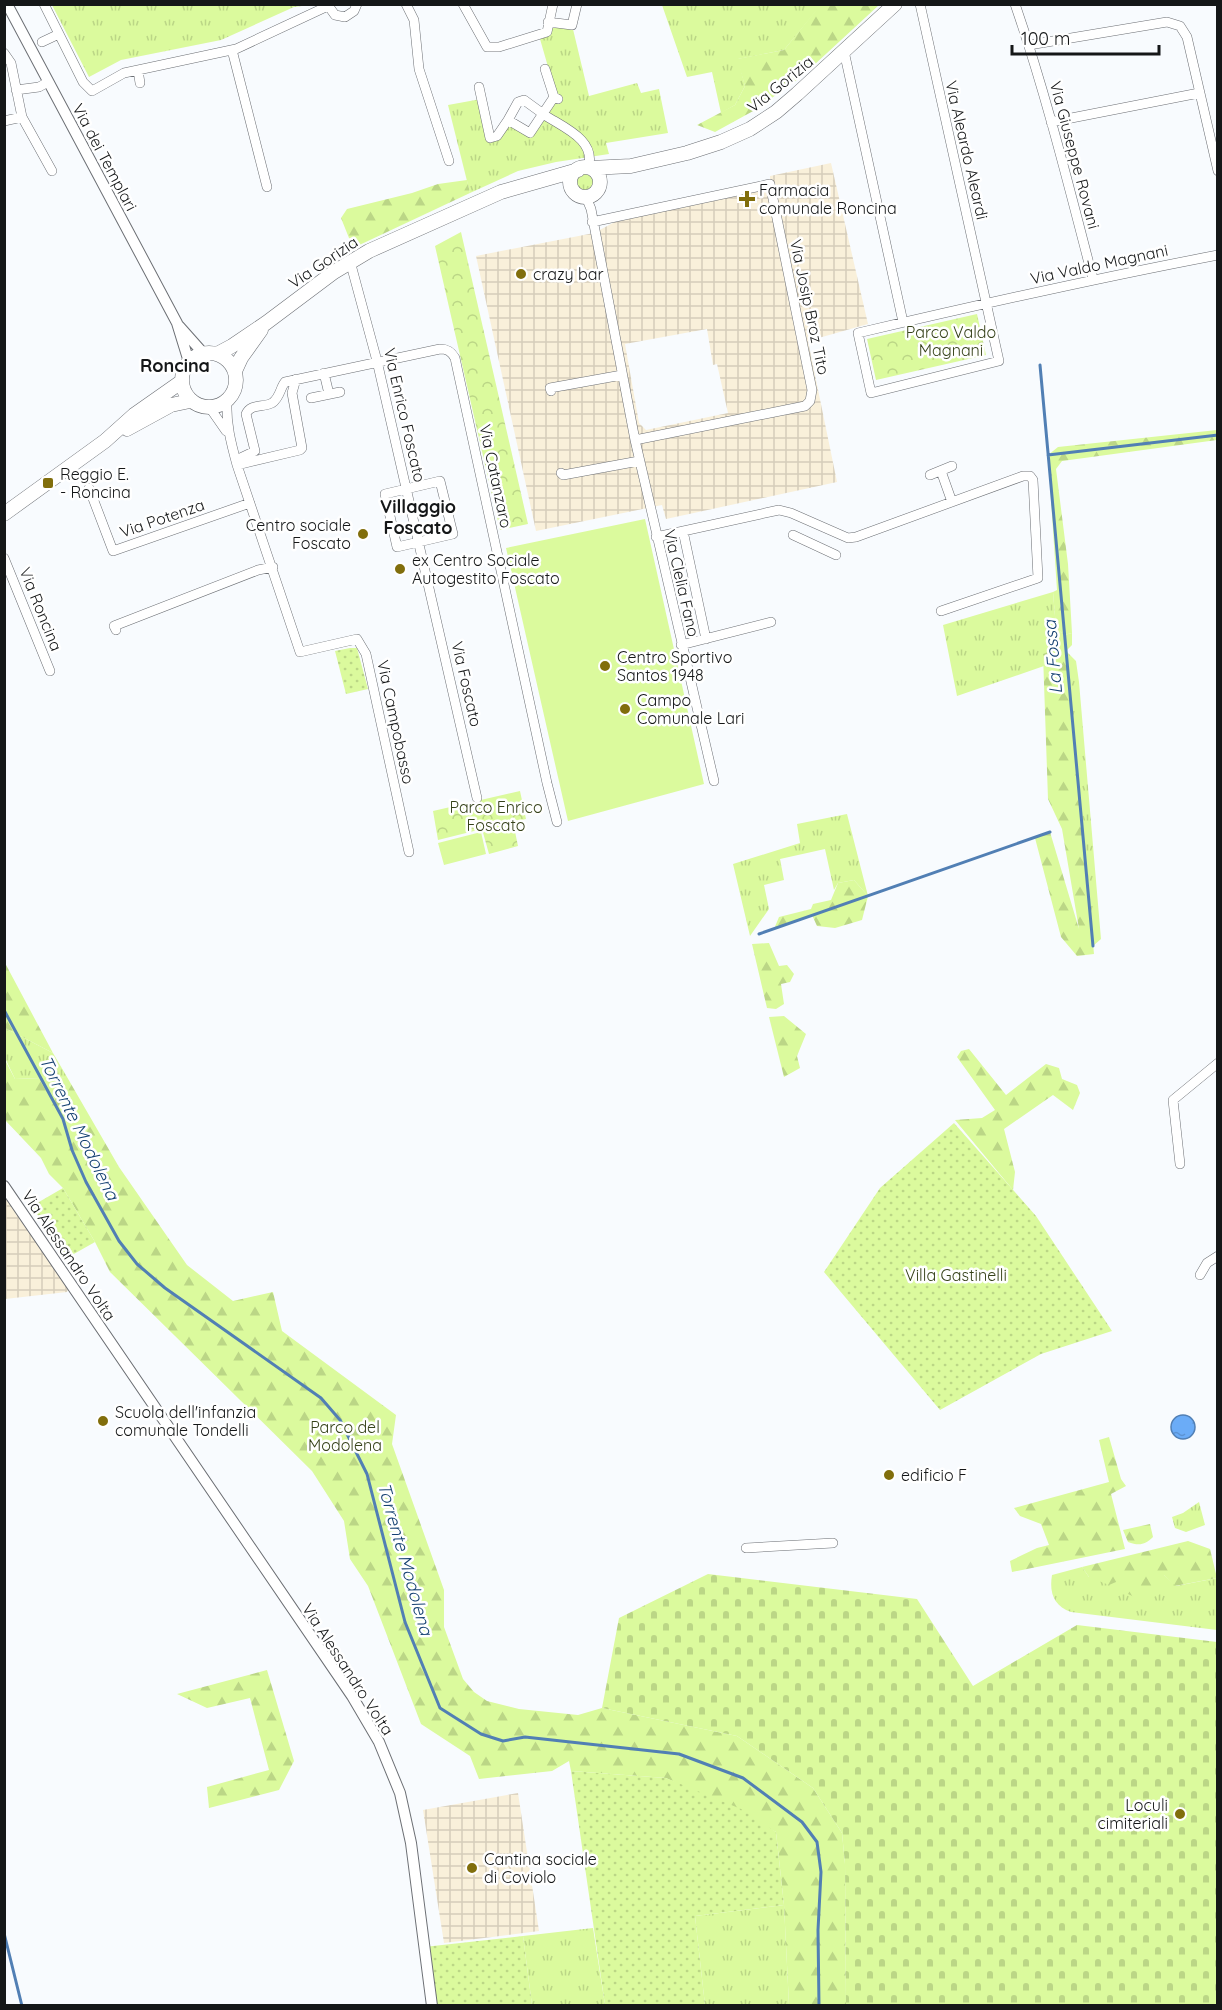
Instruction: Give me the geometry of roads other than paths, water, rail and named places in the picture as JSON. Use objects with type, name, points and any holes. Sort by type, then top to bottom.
[{"type":"main road","name":"Via Gorizia","points":[[210,353],[232,346],[350,261],[480,201],[535,182],[585,169],[632,166],[687,153],[721,142],[750,129],[790,100],[895,4]]},
{"type":"main road","name":"Via Gorizia","points":[[535,182],[557,182],[586,194],[632,166]]},
{"type":"main road","points":[[585,169],[599,178],[586,194],[570,180],[585,169]]},
{"type":"main road","points":[[235,371],[241,358],[266,323]]},
{"type":"main road","points":[[210,353],[228,360],[235,371],[236,383],[234,392],[227,401],[210,408],[190,401],[181,382],[183,371],[189,362],[210,353]]},
{"type":"main road","points":[[4,514],[105,441],[134,415],[181,382]]},
{"type":"main road","points":[[105,441],[171,405],[190,401]]},
{"type":"street","name":"Via dei Templari","points":[[8,4],[177,323]]},
{"type":"street","points":[[44,4],[83,81],[92,91],[124,73],[232,50],[328,5],[334,15],[345,17],[354,11],[357,4]]},
{"type":"street","points":[[406,4],[414,20],[419,69],[449,162]]},
{"type":"street","points":[[464,4],[487,46],[499,47],[547,32],[553,4]]},
{"type":"street","points":[[548,22],[572,26],[577,4]]},
{"type":"street","name":"Via Aleardo Aleardi","points":[[920,4],[999,361],[871,393],[858,333],[986,303]]},
{"type":"street","name":"Via Giuseppe Rovani","points":[[1015,4],[1051,122],[1093,279]]},
{"type":"street","points":[[1029,45],[1174,22],[1185,30],[1218,171]]},
{"type":"street","points":[[288,25],[293,35]]},
{"type":"street","points":[[42,42],[59,34]]},
{"type":"street","points":[[232,50],[267,187]]},
{"type":"street","points":[[844,51],[903,322]]},
{"type":"street","points":[[4,52],[11,63],[22,117],[52,171]]},
{"type":"street","points":[[508,120],[530,133],[556,98],[545,69]]},
{"type":"street","points":[[138,70],[140,83]]},
{"type":"street","points":[[16,90],[39,87],[48,82]]},
{"type":"street","points":[[479,87],[490,138],[497,136],[518,102],[524,100],[583,141],[590,154],[585,169]]},
{"type":"street","points":[[1051,122],[1199,93]]},
{"type":"street","points":[[4,121],[22,117]]},
{"type":"street","name":"Via Josip Broz Tito","points":[[592,222],[770,184],[812,390],[810,401],[805,406],[635,440]]},
{"type":"street","name":"Via Clelia Fano","points":[[586,194],[639,461],[714,781]]},
{"type":"street","name":"Via Valdo Magnani","points":[[986,303],[1093,279],[1218,255]]},
{"type":"street","name":"Via Enrico Foscato","points":[[350,261],[377,361],[427,578]]},
{"type":"street","points":[[177,323],[210,353]]},
{"type":"street","points":[[177,323],[189,362]]},
{"type":"street","name":"Via Catanzaro","points":[[377,361],[440,349],[446,349],[455,358],[557,822]]},
{"type":"street","points":[[256,456],[247,410],[273,402],[278,398],[283,384],[296,379],[377,361]]},
{"type":"street","points":[[324,373],[329,394]]},
{"type":"street","points":[[551,391],[550,388],[622,375]]},
{"type":"street","points":[[237,462],[256,456],[302,448],[292,393],[296,379]]},
{"type":"street","points":[[311,398],[340,392]]},
{"type":"street","name":"Via Campobasso","points":[[227,401],[226,416],[229,436],[300,652],[357,639],[366,654],[409,852]]},
{"type":"street","name":"Via Campobasso","points":[[210,408],[229,436]]},
{"type":"street","points":[[561,472],[563,475],[639,461]]},
{"type":"street","points":[[930,475],[952,466]]},
{"type":"street","points":[[941,471],[952,502]]},
{"type":"street","points":[[656,537],[779,510],[848,538],[856,537],[1023,476],[1030,477],[1034,480],[1038,578],[940,611]]},
{"type":"street","points":[[440,481],[453,534],[397,547],[385,494],[406,489],[440,481]]},
{"type":"street","name":"Via Potenza","points":[[89,488],[113,551],[250,503]]},
{"type":"street","points":[[812,544],[819,526]]},
{"type":"street","points":[[683,531],[706,639]]},
{"type":"street","points":[[793,535],[836,555]]},
{"type":"street","name":"Via Roncina","points":[[4,558],[50,671]]},
{"type":"street","points":[[116,630],[114,627],[258,570],[273,567]]},
{"type":"street","name":"Via Foscato","points":[[427,578],[477,798]]},
{"type":"street","points":[[681,645],[771,622]]},
{"type":"street","points":[[1180,1164],[1173,1100],[1218,1063]]},
{"type":"street","name":"Via Alessandro Volta","points":[[4,1186],[109,1340],[129,1357],[150,1386],[163,1417],[352,1696],[379,1742],[400,1793],[411,1843],[432,2006]]},
{"type":"street","points":[[1200,1275],[1207,1263],[1218,1256]]},
{"type":"street","points":[[746,1548],[833,1543]]},
{"type":"water","points":[[1183,1415],[1191,1419],[1195,1427],[1191,1435],[1183,1439],[1175,1435],[1171,1427],[1175,1419]]},
{"type":"waterway","name":"La Fossa","points":[[1040,365],[1093,946]]},
{"type":"waterway","points":[[1048,455],[1218,435]]},
{"type":"waterway","points":[[759,934],[1050,832]]},
{"type":"waterway","name":"Torrente Modolena","points":[[4,1010],[63,1119],[72,1150],[86,1182],[119,1241],[137,1264],[165,1288],[321,1398],[340,1420],[367,1474],[405,1622],[440,1708],[481,1734],[503,1741],[525,1737],[679,1754],[743,1778],[802,1822],[817,1842],[821,1872],[818,1930],[819,2006]]},
{"type":"waterway","points":[[4,1933],[22,2006]]},
{"type":"place","name":"Farmacia comunale Roncina","points":[[747,199]]},
{"type":"place","name":"crazy bar","points":[[521,274]]},
{"type":"place","name":"Reggio E. - Roncina","points":[[48,483]]},
{"type":"place","name":"Centro sociale Foscato","points":[[363,534]]},
{"type":"place","name":"ex Centro Sociale Autogestito Foscato","points":[[400,569]]},
{"type":"place","name":"Centro Sportivo Santos 1948","points":[[605,666]]},
{"type":"place","name":"Campo Comunale Lari","points":[[625,709]]},
{"type":"place","name":"Scuola dell'infanzia comunale Tondelli","points":[[103,1421]]},
{"type":"place","name":"edificio F","points":[[889,1475]]},
{"type":"place","name":"Loculi cimiteriali","points":[[1180,1814]]},
{"type":"place","name":"Cantina sociale di Coviolo","points":[[472,1868]]},
{"type":"district","name":"Roncina","points":[[175,366]]},
{"type":"district","name":"Villaggio Foscato","points":[[418,517]]},
{"type":"park label","name":"Parco Valdo Magnani","points":[[951,341]]},
{"type":"park label","name":"Parco Enrico Foscato","points":[[496,816]]},
{"type":"park label","name":"Villa Gastinelli","points":[[956,1275]]},
{"type":"park label","name":"Parco del Modolena","points":[[345,1436]]}]
